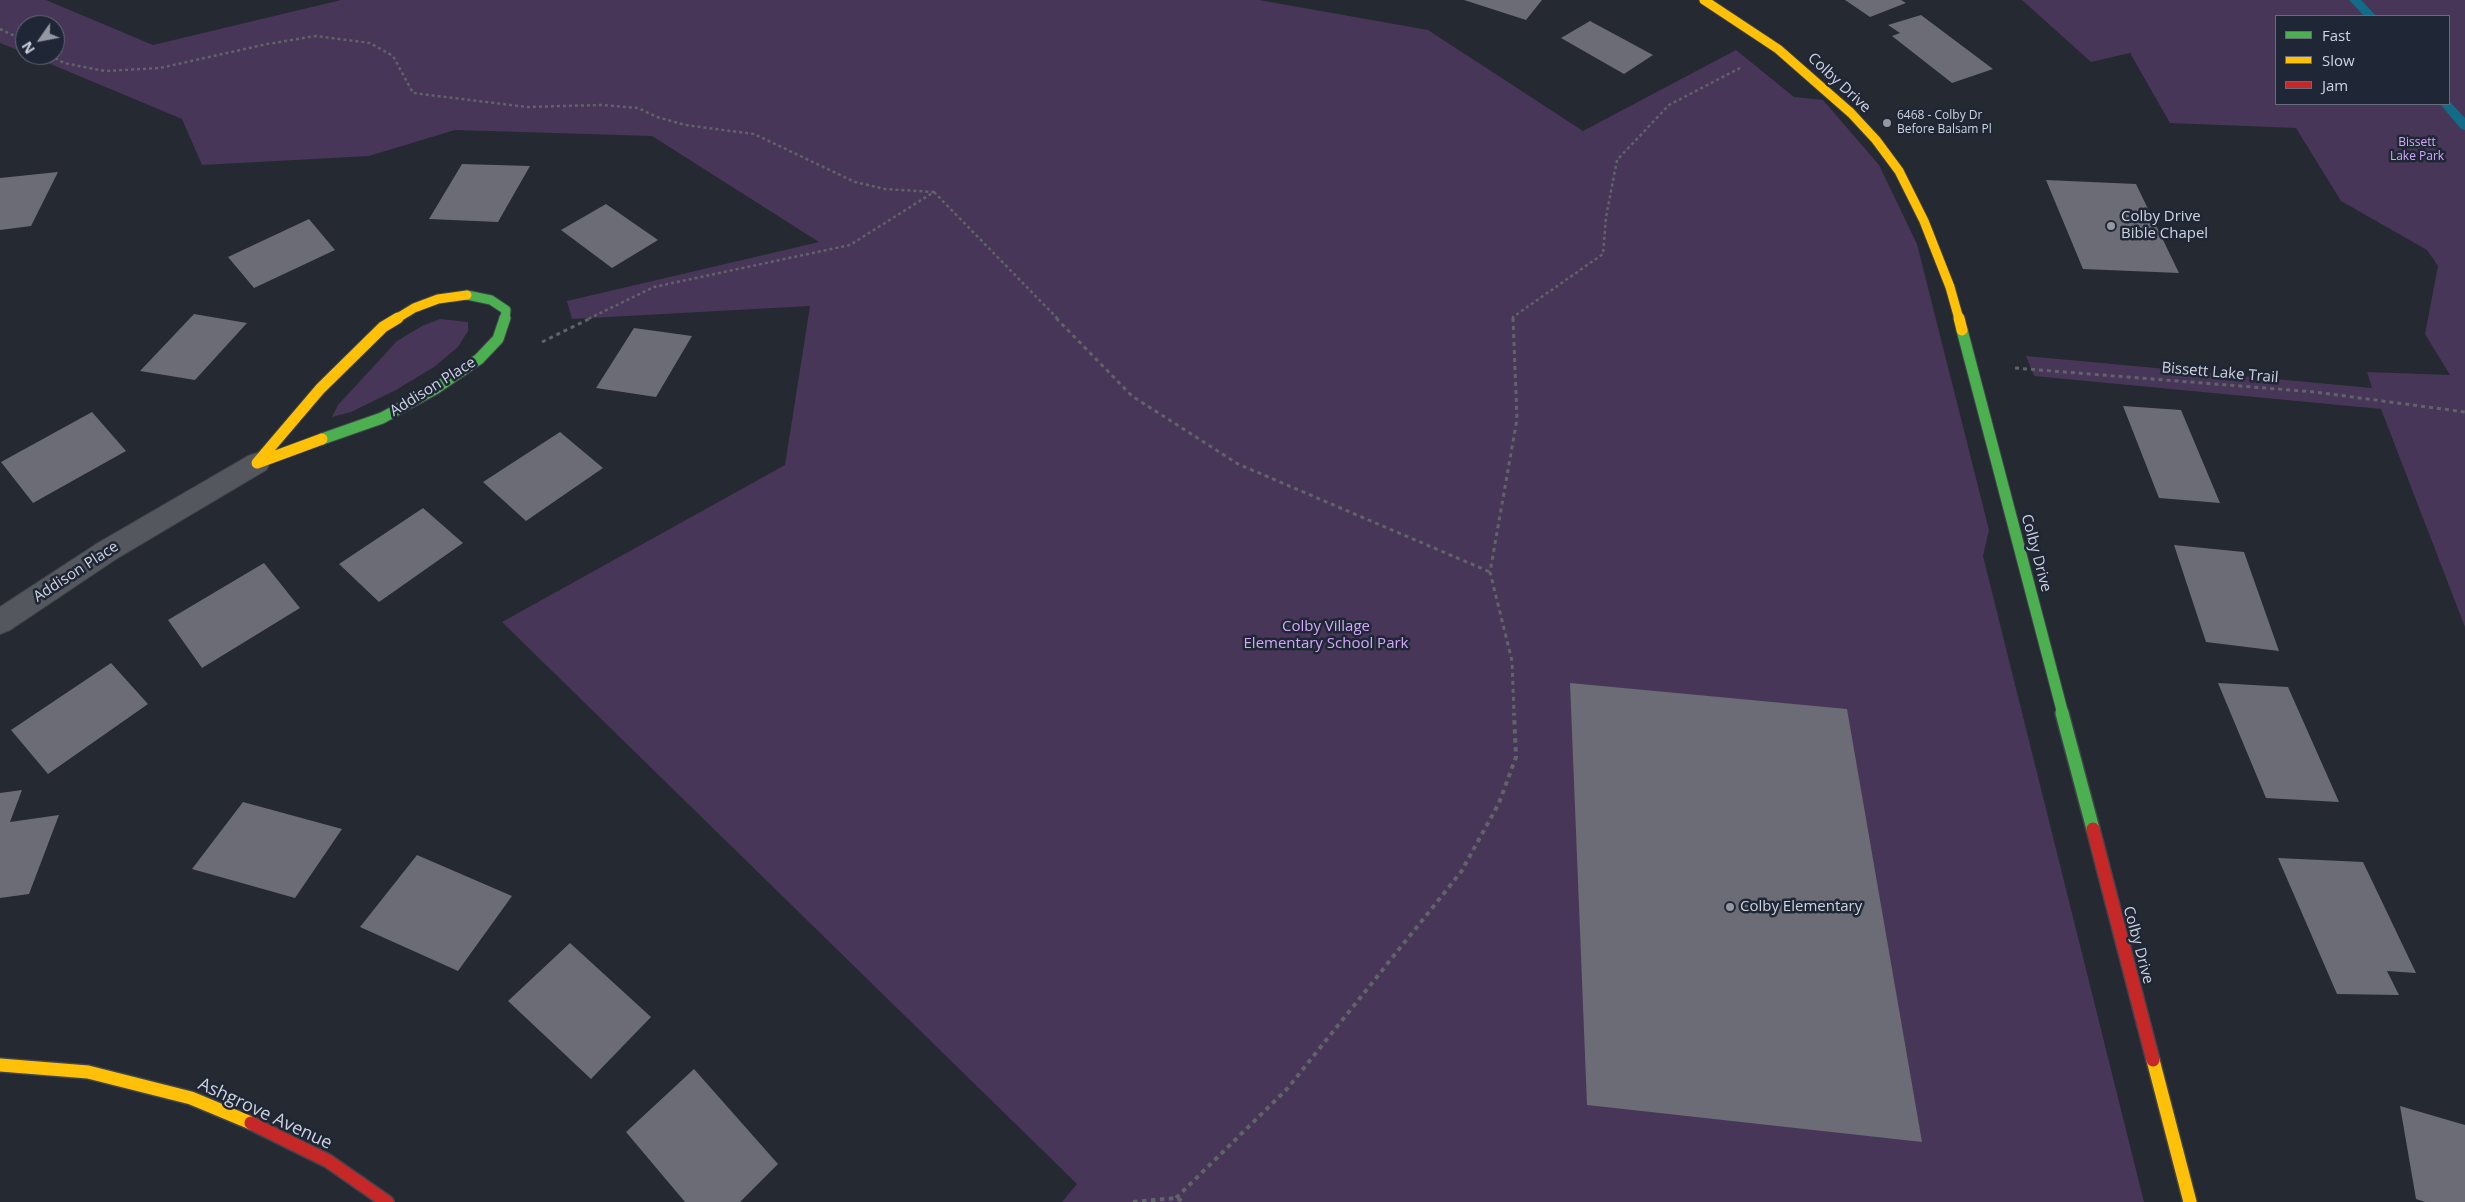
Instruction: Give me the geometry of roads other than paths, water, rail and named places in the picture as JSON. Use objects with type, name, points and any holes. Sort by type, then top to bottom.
[{"type":"street","name":"Colby Drive","points":[[1704,0],[1778,49],[1851,113],[1876,140],[1899,171],[1924,221],[1950,287],[1972,365],[2190,1202]]},
{"type":"street","name":"Addison Place","points":[[0,622],[107,551],[257,463],[364,426],[435,389],[479,360],[493,346],[506,324],[506,310],[503,306],[491,300],[467,295],[438,299],[403,314],[383,328],[320,389],[257,463]]},
{"type":"street","name":"Ashgrove Avenue","points":[[0,1066],[88,1072],[191,1098],[261,1127],[328,1161],[387,1202]]},
{"type":"waterway","points":[[2355,0],[2369,15]]},
{"type":"waterway","points":[[2447,105],[2465,126]]},
{"type":"place","name":"6468 - Colby Dr Before Balsam Pl","points":[[1887,123]]},
{"type":"place","name":"Colby Drive Bible Chapel","points":[[2111,226]]},
{"type":"place","name":"Colby Elementary","points":[[1730,907]]},
{"type":"park label","name":"Bissett Lake Park","points":[[2417,150]]},
{"type":"park label","name":"Colby Village Elementary School Park","points":[[1326,636]]}]
